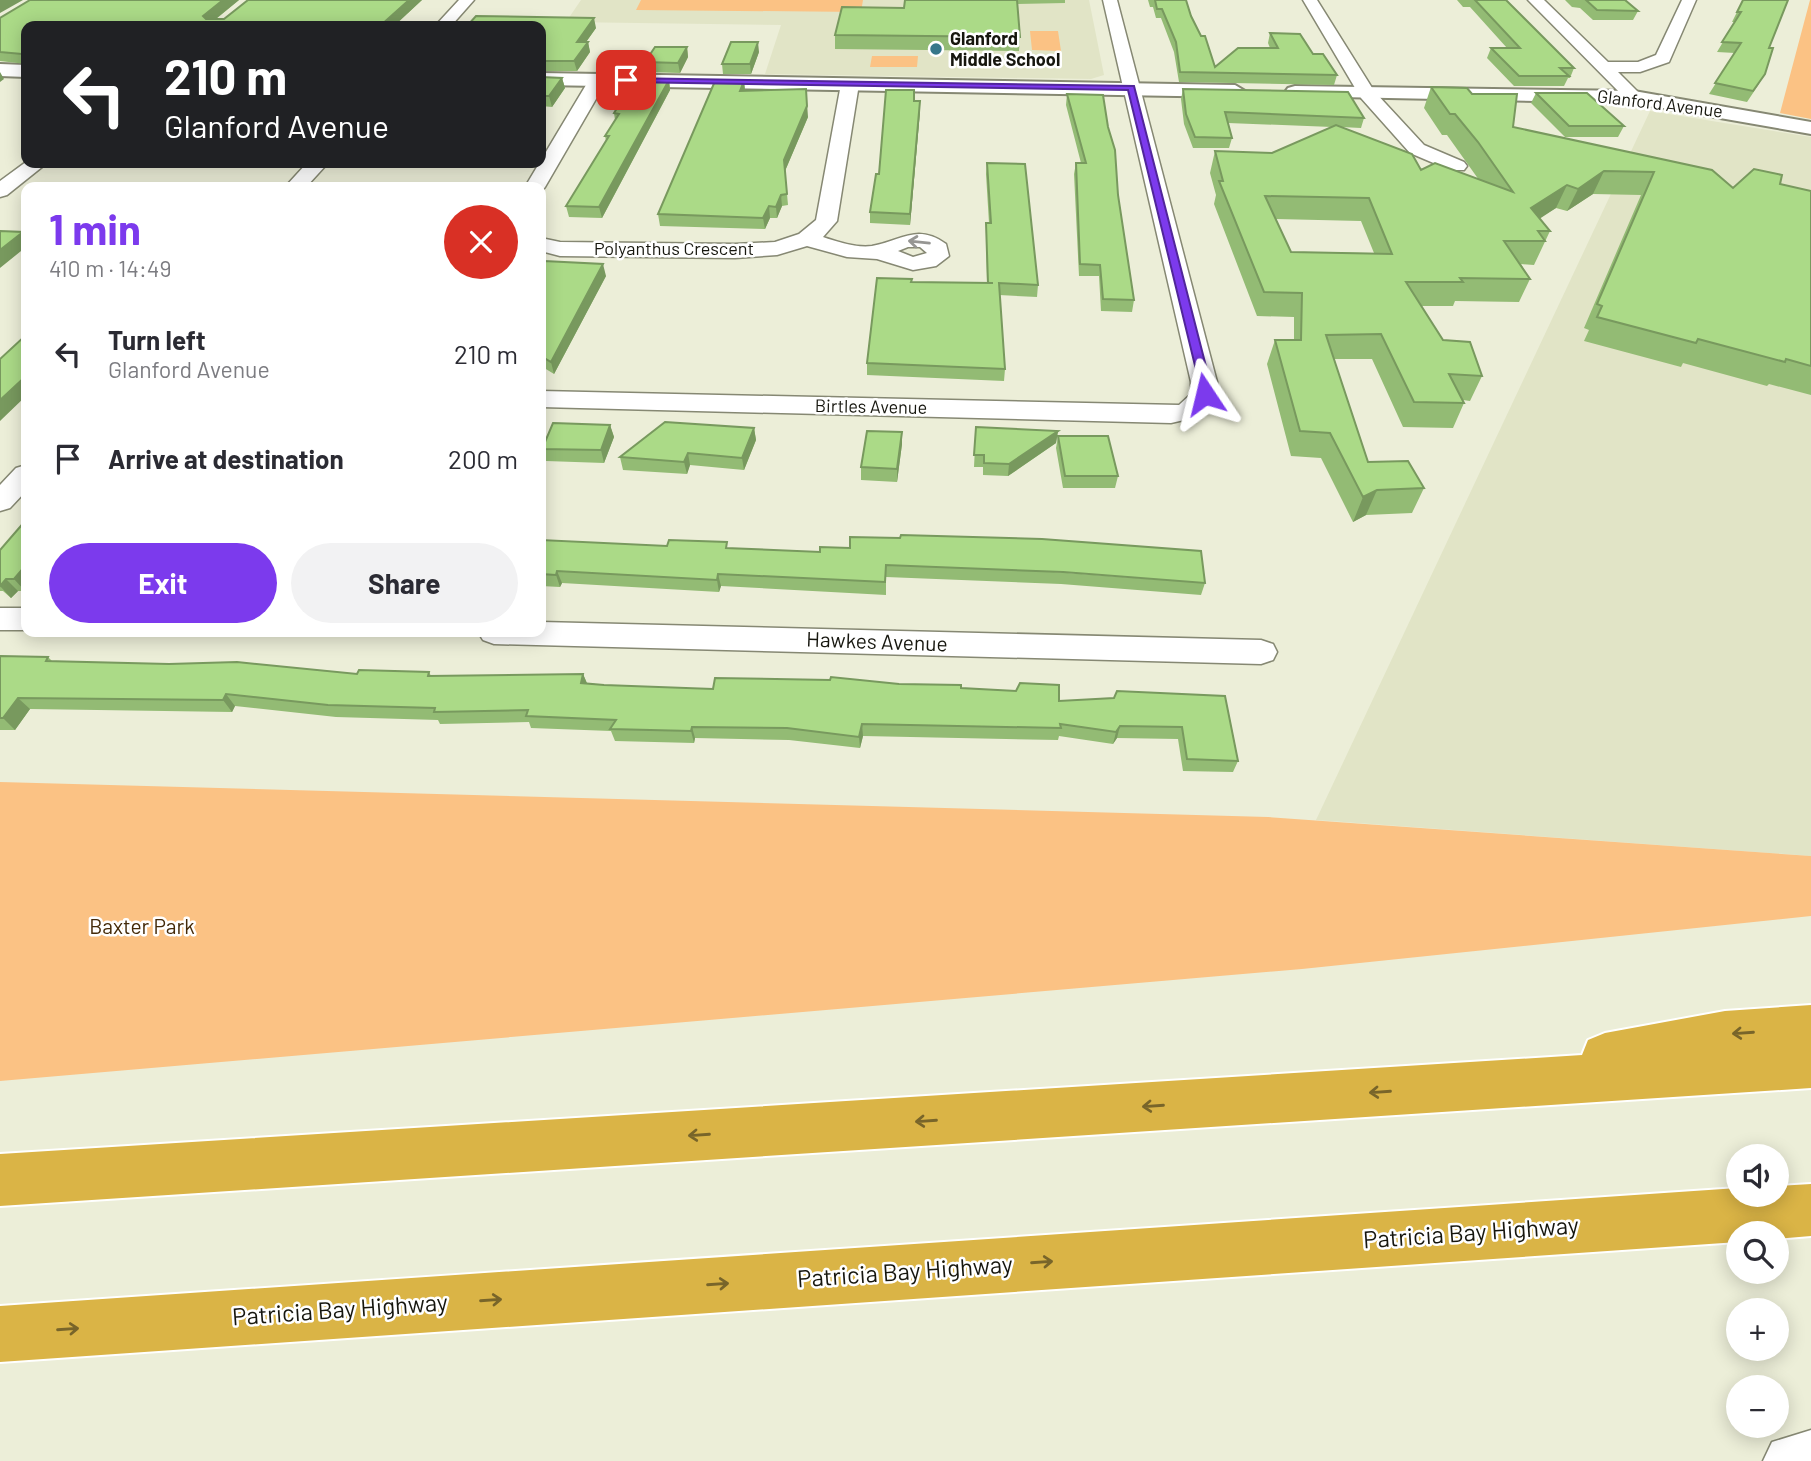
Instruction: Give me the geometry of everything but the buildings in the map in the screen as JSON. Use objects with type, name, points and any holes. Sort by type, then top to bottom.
[{"type":"highway","points":[[1448,1087],[1725,1034],[1811,1028]]},
{"type":"highway","points":[[0,1180],[1811,1064]]},
{"type":"highway","name":"Patricia Bay Highway","points":[[0,1334],[1811,1210]]},
{"type":"main road","points":[[0,71],[21,71]]},
{"type":"main road","name":"Glanford Avenue","points":[[546,79],[1634,97],[1811,128]]},
{"type":"street","points":[[448,21],[467,0]]},
{"type":"street","points":[[1110,0],[1131,88]]},
{"type":"street","points":[[1310,0],[1367,94],[1417,149],[1457,166]]},
{"type":"street","points":[[1535,0],[1634,97]]},
{"type":"street","points":[[1606,68],[1640,67],[1662,58],[1689,0]]},
{"type":"street","points":[[546,167],[598,80]]},
{"type":"street","points":[[807,239],[826,221],[850,84]]},
{"type":"street","name":"Birtles Avenue","points":[[546,399],[1171,415],[1188,411],[1198,404],[1205,394],[1204,382],[1131,88]]},
{"type":"street","points":[[0,191],[30,168]]},
{"type":"street","points":[[300,182],[313,168]]},
{"type":"street","points":[[807,239],[840,249],[878,252]]},
{"type":"street","name":"Polyanthus Crescent","points":[[546,245],[560,249],[735,251],[777,248],[807,239]]},
{"type":"street","points":[[0,502],[21,479]]},
{"type":"street","points":[[0,619],[21,619]]},
{"type":"street","name":"Hawkes Avenue","points":[[546,633],[1261,652]]},
{"type":"street","points":[[1791,1461],[1811,1457]]},
{"type":"shaded area","name":"Glanford Middle School","points":[[581,0],[1089,0],[1104,75],[1091,79],[765,74],[781,25],[566,22]]},
{"type":"shaded area","points":[[1650,111],[1811,137],[1811,856],[1316,820]]},
{"type":"green space","points":[[641,0],[863,0],[861,12],[636,10]]},
{"type":"green space","points":[[1811,0],[1811,119],[1780,113]]},
{"type":"green space","points":[[1030,31],[1058,31],[1061,51],[1032,50]]},
{"type":"green space","points":[[872,56],[918,56],[917,67],[870,67]]},
{"type":"green space","name":"Baxter Park","points":[[0,782],[1268,817],[1811,856],[1811,916],[1302,969],[0,1081]]},
{"type":"place","name":"Glanford Middle School","points":[[936,49]]},
{"type":"route","points":[[626,80],[1131,88],[1205,394]]}]
